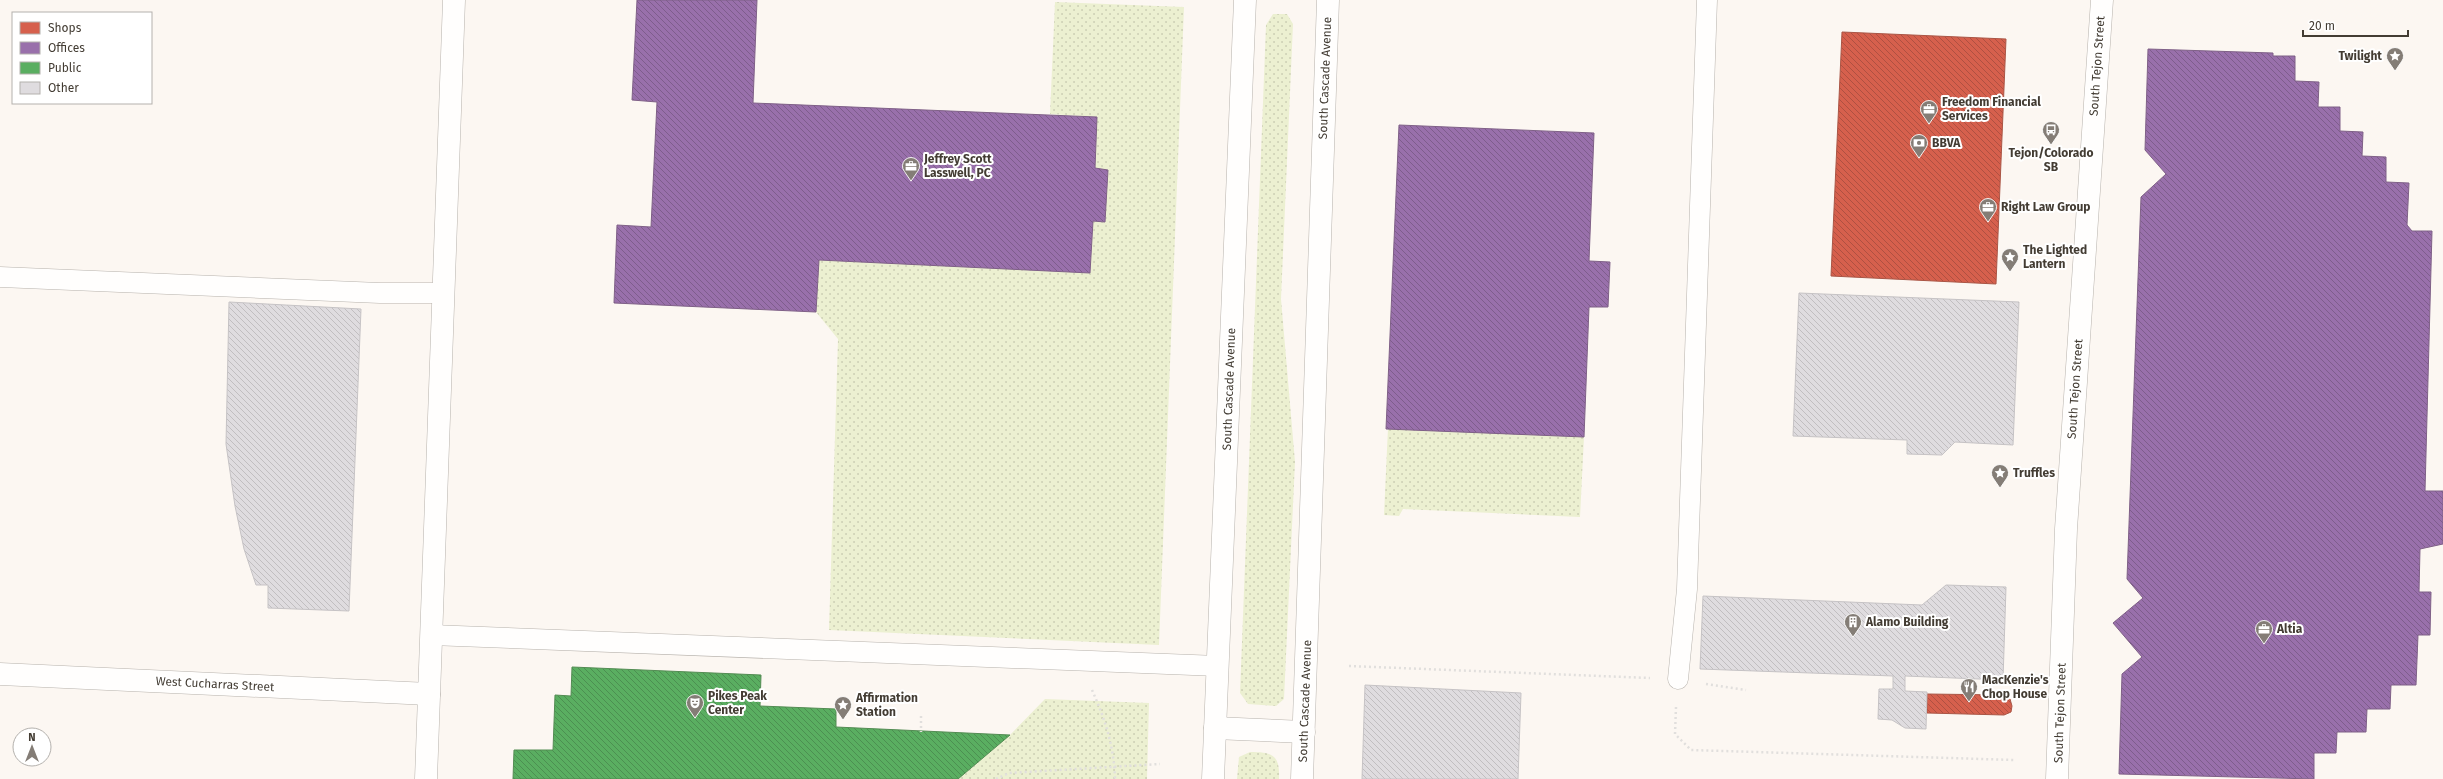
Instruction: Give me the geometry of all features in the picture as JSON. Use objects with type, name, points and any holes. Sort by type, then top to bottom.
[{"type":"street","points":[[426,779],[454,0]]},
{"type":"street","name":"South Cascade Avenue","points":[[1213,779],[1245,0]]},
{"type":"street","name":"South Cascade Avenue","points":[[1302,779],[1328,0]]},
{"type":"street","name":"South Tejon Street","points":[[2057,779],[2066,529],[2102,0]]},
{"type":"street","name":"West Cucharras Street","points":[[0,674],[429,694]]},
{"type":"street","points":[[1215,728],[1304,732]]},
{"type":"lane","points":[[1678,679],[1687,589],[1707,0]]},
{"type":"lane","points":[[0,277],[380,293],[443,293]]},
{"type":"lane","points":[[431,635],[1218,666]]},
{"type":"path","points":[[1348,666],[1678,679],[1746,690]]},
{"type":"path","points":[[1678,679],[1675,734],[1691,750],[2014,760]]},
{"type":"path","points":[[1092,689],[1104,717],[1115,767],[1115,779]]},
{"type":"path","points":[[921,716],[921,732]]},
{"type":"path","points":[[996,779],[1009,772],[1160,764]]},
{"type":"green space","points":[[1055,2],[1184,7],[1159,645],[829,630],[838,339],[816,312],[819,260],[1090,273],[1093,221],[1105,222],[1108,170],[1095,168],[1097,117],[1050,114]]},
{"type":"green space","points":[[1273,14],[1287,14],[1293,24],[1281,299],[1295,462],[1284,699],[1276,706],[1248,704],[1240,693],[1266,25]]},
{"type":"green space","points":[[1388,428],[1584,437],[1580,517],[1403,509],[1399,516],[1384,515]]},
{"type":"green space","points":[[1045,699],[1149,703],[1147,779],[958,779],[1010,735]]},
{"type":"green space","points":[[1250,752],[1270,754],[1274,756],[1278,765],[1279,779],[1237,779],[1239,757]]},
{"type":"building: Shops","name":"BBVA","points":[[1842,32],[2006,39],[1996,284],[1831,276]]},
{"type":"building: Shops","name":"MacKenzie's Chop House","points":[[1927,694],[2005,695],[2010,699],[2012,706],[2011,712],[2004,715],[1927,713]]},
{"type":"building: Offices","points":[[637,0],[757,0],[753,103],[1097,117],[1095,168],[1108,170],[1105,222],[1093,221],[1090,273],[819,260],[816,312],[614,303],[617,225],[651,227],[657,102],[632,100]]},
{"type":"building: Offices","points":[[2148,49],[2273,53],[2273,56],[2295,56],[2295,81],[2319,82],[2318,107],[2340,107],[2340,131],[2363,132],[2362,156],[2386,157],[2386,182],[2409,183],[2407,225],[2412,231],[2432,231],[2425,491],[2443,491],[2443,544],[2420,549],[2419,592],[2431,592],[2430,635],[2418,635],[2416,685],[2391,685],[2390,709],[2367,709],[2366,732],[2337,732],[2336,753],[2314,753],[2314,779],[2119,774],[2122,674],[2142,657],[2113,623],[2143,598],[2127,579],[2141,197],[2166,174],[2145,150]]},
{"type":"building: Offices","points":[[1399,125],[1594,133],[1589,261],[1610,262],[1608,307],[1589,307],[1584,437],[1386,429]]},
{"type":"building: Public","name":"Pikes Peak Center","points":[[572,667],[761,675],[760,706],[836,709],[836,727],[1010,735],[958,779],[513,779],[514,750],[553,750],[555,695],[571,696]]},
{"type":"building: Other","points":[[1799,293],[2019,302],[2013,445],[1955,442],[1942,455],[1907,454],[1907,440],[1793,436]]},
{"type":"building: Other","points":[[229,302],[361,309],[349,611],[268,608],[268,585],[256,585],[244,549],[235,506],[226,444]]},
{"type":"building: Other","name":"Alamo Building","points":[[1946,585],[2006,587],[2003,680],[1905,676],[1905,691],[1927,692],[1926,729],[1905,728],[1892,720],[1878,719],[1879,689],[1893,689],[1893,676],[1700,669],[1703,596],[1922,605]]},
{"type":"building: Other","points":[[1365,685],[1521,693],[1518,779],[1362,779]]},
{"type":"place","name":"Twilight","points":[[2395,71]]},
{"type":"place","name":"Freedom Financial Services","points":[[1929,124]]},
{"type":"place","name":"Tejon/Colorado SB","points":[[2051,145]]},
{"type":"place","name":"BBVA","points":[[1919,158]]},
{"type":"place","name":"Jeffrey Scott Lasswell, PC","points":[[911,181]]},
{"type":"place","name":"Right Law Group","points":[[1988,222]]},
{"type":"place","name":"The Lighted Lantern","points":[[2010,272]]},
{"type":"place","name":"Truffles","points":[[2000,488]]},
{"type":"place","name":"Alamo Building","points":[[1853,637]]},
{"type":"place","name":"Altia","points":[[2264,644]]},
{"type":"place","name":"MacKenzie's Chop House","points":[[1969,702]]},
{"type":"place","name":"Pikes Peak Center","points":[[695,718]]},
{"type":"place","name":"Affirmation Station","points":[[843,720]]}]
